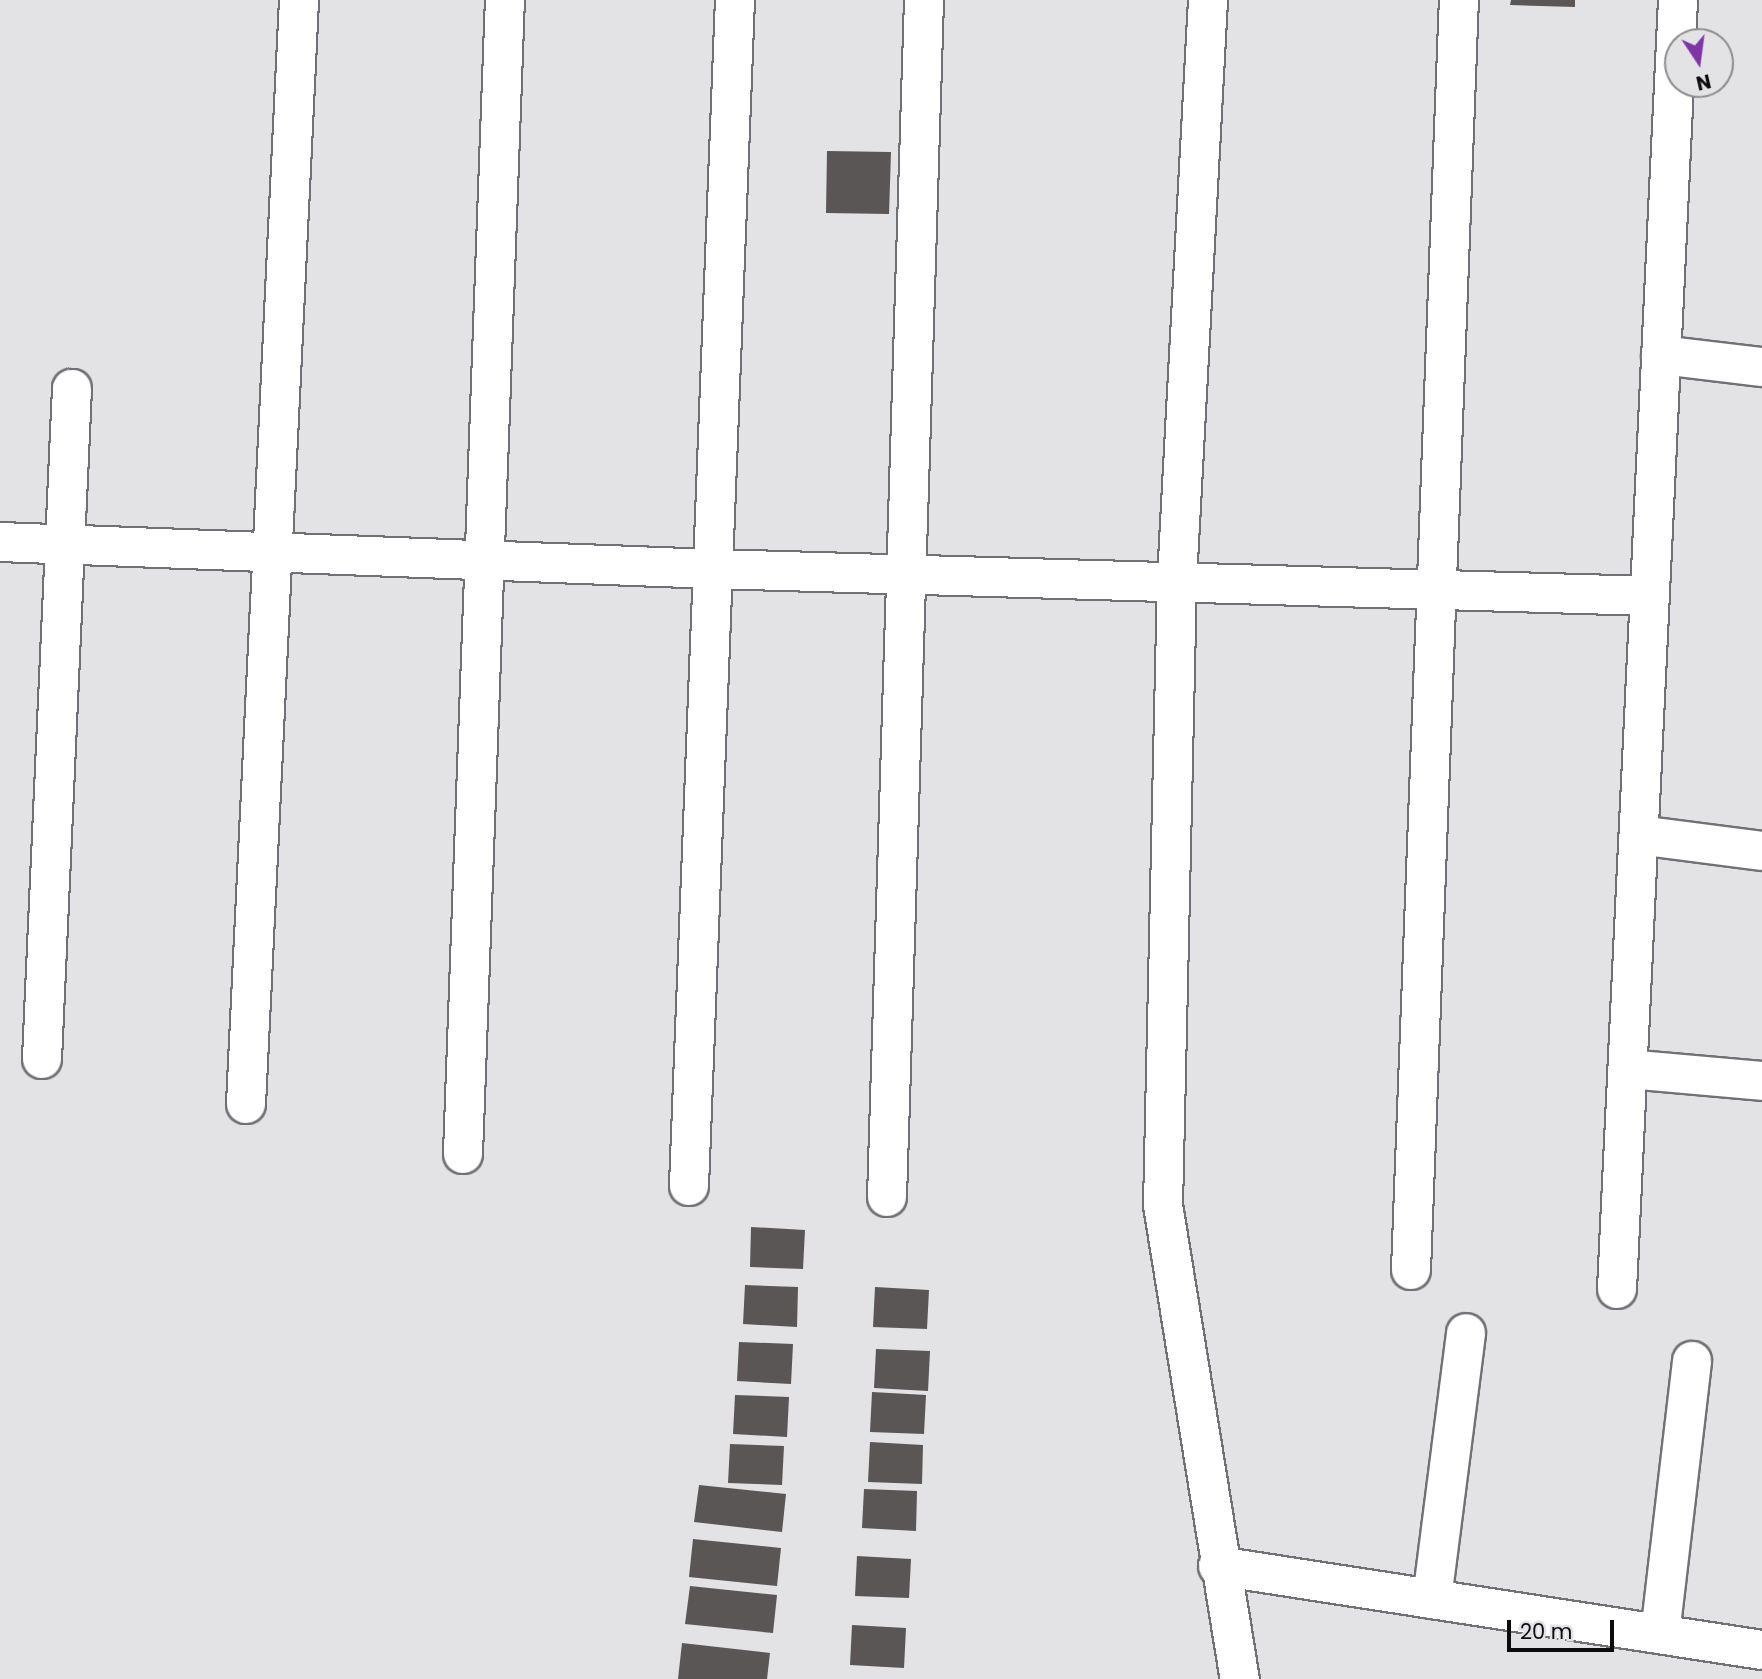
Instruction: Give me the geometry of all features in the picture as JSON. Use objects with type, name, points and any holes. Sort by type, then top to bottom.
[{"type":"street","points":[[246,1104],[299,0]]},
{"type":"street","points":[[463,1154],[505,0]]},
{"type":"street","points":[[689,1186],[735,0]]},
{"type":"street","points":[[887,1198],[924,0]]},
{"type":"street","points":[[1208,0],[1177,580],[1163,1205],[1218,1566],[1240,1679]]},
{"type":"street","points":[[1410,1270],[1459,0]]},
{"type":"street","points":[[1617,1289],[1678,0]]},
{"type":"street","points":[[1661,355],[1762,367]]},
{"type":"street","points":[[42,1059],[72,389]]},
{"type":"street","points":[[0,542],[484,558],[713,569],[906,572],[1650,596]]},
{"type":"street","points":[[1639,835],[1762,851]]},
{"type":"street","points":[[1628,1069],[1762,1082]]},
{"type":"street","points":[[1432,1599],[1466,1333]]},
{"type":"street","points":[[1660,1634],[1692,1361]]},
{"type":"street","points":[[1218,1566],[1762,1650]]},
{"type":"building","points":[[1511,0],[1575,0],[1575,7],[1510,5]]},
{"type":"building","points":[[827,151],[891,152],[889,214],[826,213]]},
{"type":"building","points":[[751,1227],[805,1230],[803,1269],[750,1267]]},
{"type":"building","points":[[745,1285],[798,1287],[797,1327],[743,1324]]},
{"type":"building","points":[[875,1287],[929,1290],[927,1329],[873,1327]]},
{"type":"building","points":[[739,1342],[793,1344],[791,1384],[737,1381]]},
{"type":"building","points":[[876,1349],[930,1351],[928,1391],[874,1388]]},
{"type":"building","points":[[872,1392],[926,1395],[924,1434],[870,1432]]},
{"type":"building","points":[[735,1395],[789,1397],[787,1437],[733,1434]]},
{"type":"building","points":[[870,1442],[923,1445],[922,1484],[868,1482]]},
{"type":"building","points":[[730,1444],[784,1446],[782,1485],[728,1483]]},
{"type":"building","points":[[699,1485],[786,1494],[782,1532],[694,1522]]},
{"type":"building","points":[[864,1489],[917,1491],[916,1531],[862,1528]]},
{"type":"building","points":[[693,1539],[781,1548],[777,1586],[689,1577]]},
{"type":"building","points":[[857,1556],[911,1559],[909,1598],[855,1596]]},
{"type":"building","points":[[690,1586],[777,1595],[773,1633],[685,1624]]},
{"type":"building","points":[[852,1625],[906,1628],[904,1668],[850,1665]]},
{"type":"building","points":[[682,1643],[770,1653],[767,1679],[678,1679]]}]
